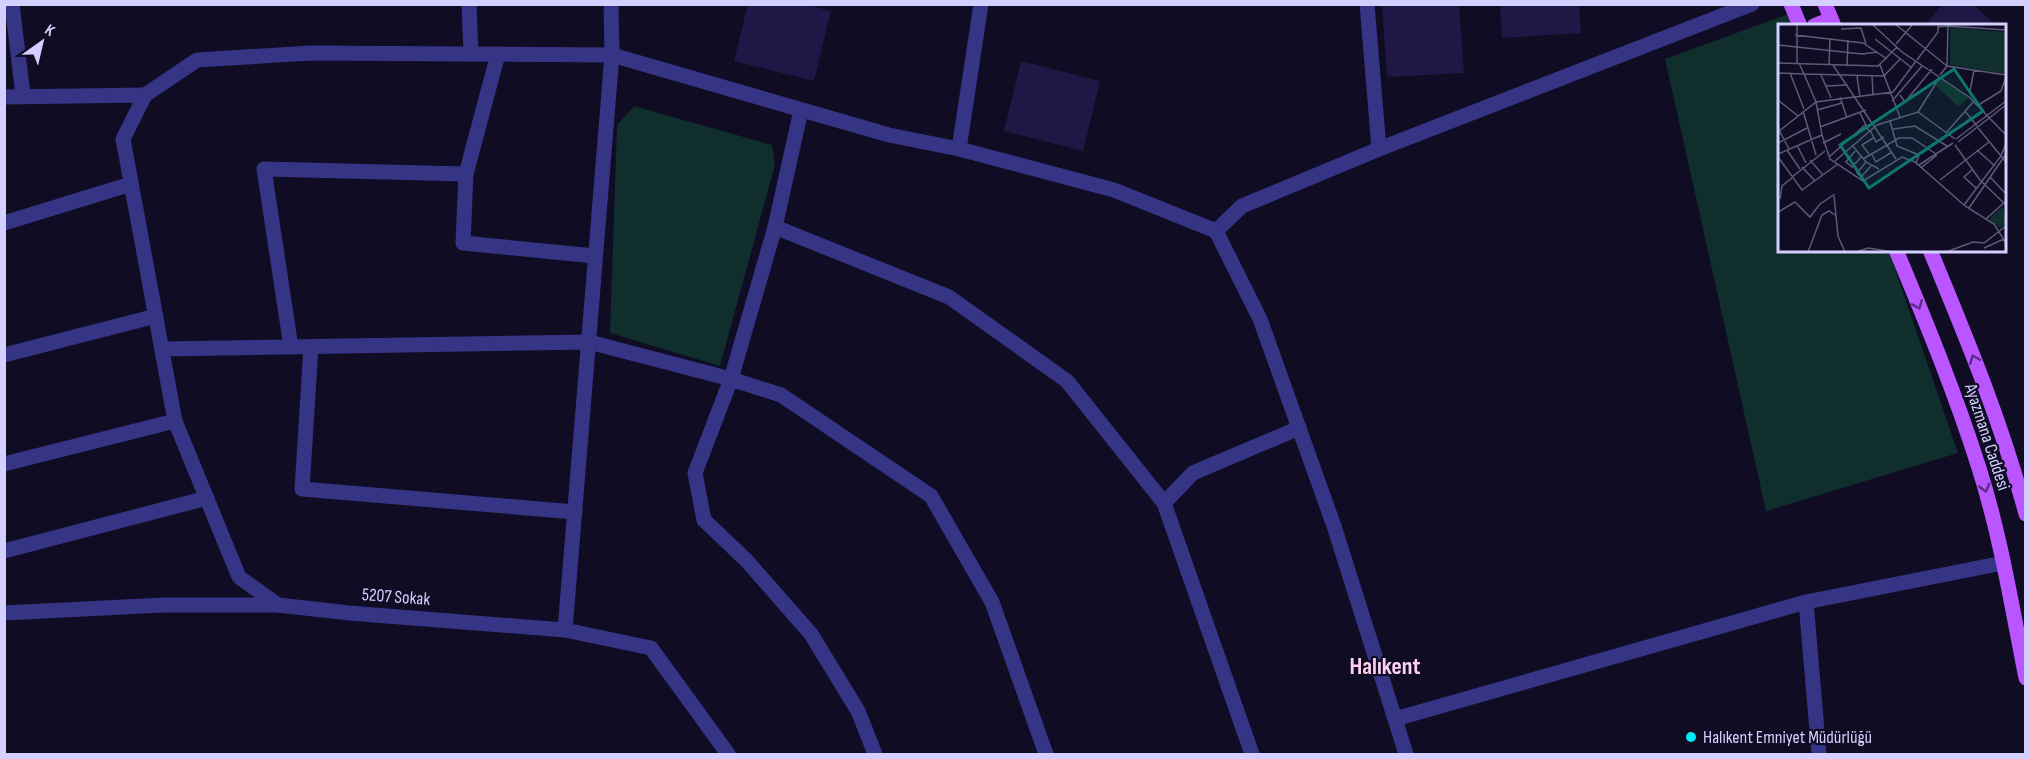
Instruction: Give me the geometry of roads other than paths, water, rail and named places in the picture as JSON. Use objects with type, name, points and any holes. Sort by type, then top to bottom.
[{"type":"main road","points":[[1791,4],[1799,24]]},
{"type":"main road","points":[[1825,4],[1833,22]]},
{"type":"main road","name":"Ayazmana Caddesi","points":[[1897,252],[1980,470],[2003,563],[2025,678]]},
{"type":"main road","name":"Ayazmana Caddesi","points":[[1931,252],[1989,396],[2025,514]]},
{"type":"street","points":[[12,4],[23,96]]},
{"type":"street","points":[[469,4],[471,54]]},
{"type":"street","points":[[565,630],[612,55],[611,4]]},
{"type":"street","points":[[959,149],[981,4]]},
{"type":"street","points":[[1367,4],[1379,150]]},
{"type":"street","points":[[1216,231],[1242,206],[1752,4]]},
{"type":"street","points":[[278,605],[239,577],[175,421],[123,140],[145,95],[197,60],[311,52],[612,55],[889,135],[959,149],[1114,190],[1216,231],[1260,319],[1334,526],[1406,754]]},
{"type":"street","points":[[498,54],[466,174],[462,243],[596,256]]},
{"type":"street","points":[[4,97],[145,95]]},
{"type":"street","points":[[801,110],[776,227],[731,379],[696,473],[704,520],[746,560],[811,634],[858,711],[875,754]]},
{"type":"street","points":[[291,347],[264,170],[466,174]]},
{"type":"street","points":[[4,223],[131,184]]},
{"type":"street","points":[[776,227],[949,297],[1067,381],[1164,503],[1252,754]]},
{"type":"street","points":[[4,355],[156,316]]},
{"type":"street","points":[[162,349],[589,342],[731,379],[781,395],[930,496],[992,602],[1046,754]]},
{"type":"street","points":[[311,347],[302,489],[575,512]]},
{"type":"street","points":[[4,464],[175,421]]},
{"type":"street","points":[[1164,503],[1193,473],[1299,428]]},
{"type":"street","points":[[4,552],[207,498]]},
{"type":"street","points":[[1395,719],[1806,602],[2003,563]]},
{"type":"street","points":[[1806,602],[1819,754]]},
{"type":"street","name":"5207 Sokak","points":[[4,613],[163,605],[278,605],[565,630],[651,648],[728,754]]},
{"type":"place","name":"Halıkent Emniyet Müdürlüğü","points":[[1691,737]]},
{"type":"district","name":"Halıkent","points":[[1385,666]]}]
